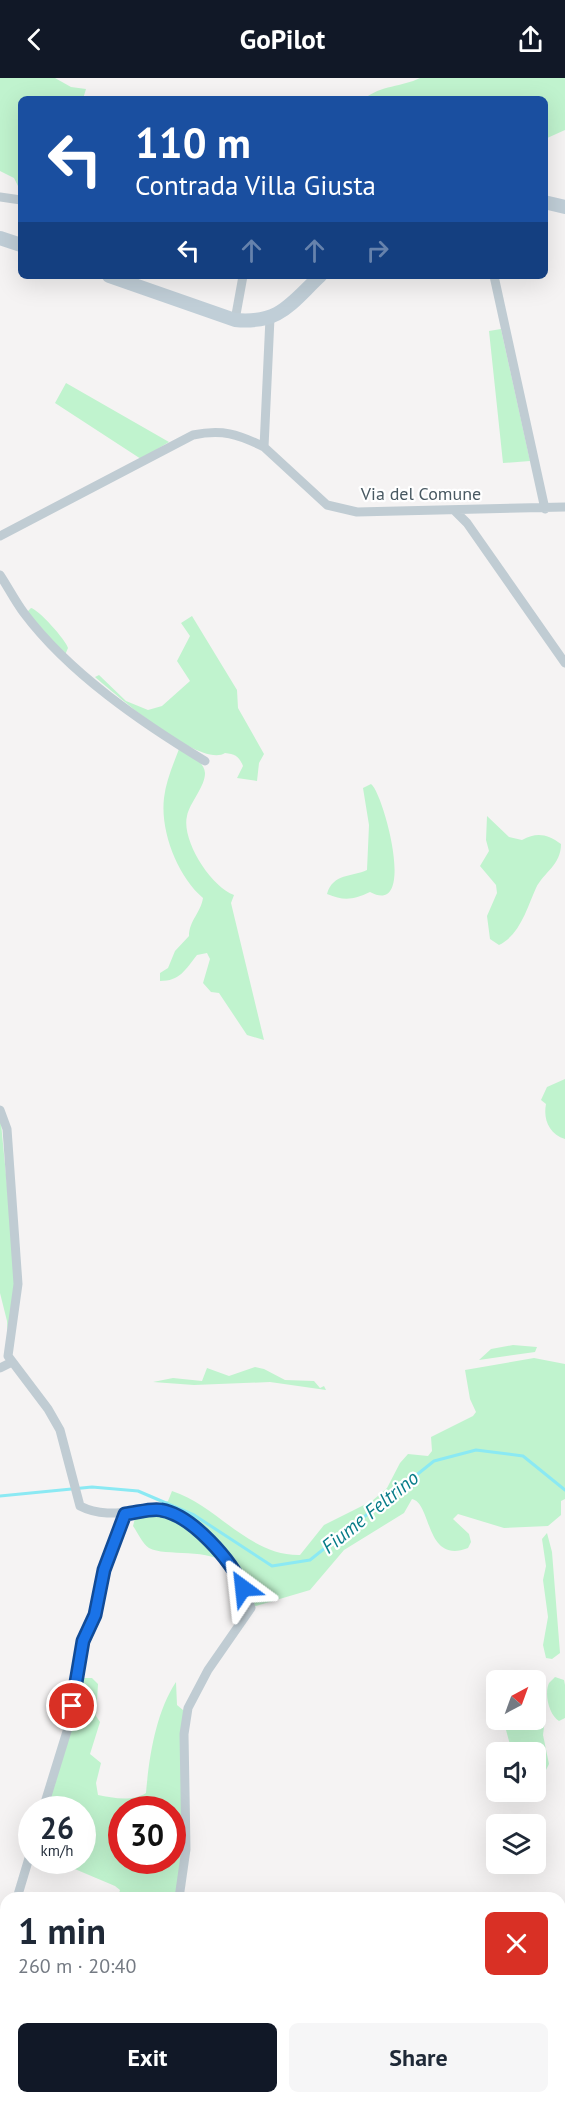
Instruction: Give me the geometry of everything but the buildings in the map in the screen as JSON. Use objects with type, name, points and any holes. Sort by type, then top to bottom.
[{"type":"street","points":[[0,197],[18,200]]},
{"type":"street","points":[[548,203],[565,207]]},
{"type":"street","points":[[0,238],[18,244]]},
{"type":"street","points":[[118,279],[235,320],[256,322],[278,315],[317,279]]},
{"type":"street","points":[[235,320],[242,279]]},
{"type":"street","points":[[495,279],[545,509]]},
{"type":"street","points":[[264,447],[270,318]]},
{"type":"street","name":"Via del Comune","points":[[0,536],[193,435],[213,431],[228,433],[264,447],[327,505],[357,512],[565,507]]},
{"type":"street","points":[[455,511],[467,523],[565,663]]},
{"type":"street","points":[[0,574],[24,614],[61,654],[151,729],[205,761]]},
{"type":"street","points":[[0,1110],[7,1129],[18,1284],[8,1356],[48,1409],[60,1430],[80,1506],[89,1511],[125,1514],[161,1509],[184,1519],[235,1570],[251,1608],[208,1670],[188,1708],[184,1734],[186,1850],[180,1892]]},
{"type":"street","points":[[0,1368],[12,1362]]},
{"type":"street","points":[[47,1796],[68,1728],[83,1641],[95,1615],[104,1570],[125,1514]]},
{"type":"street","points":[[19,1892],[24,1874]]},
{"type":"green space","points":[[0,78],[55,78],[71,87],[86,89],[84,96],[18,96],[18,186],[14,178],[0,171]]},
{"type":"green space","points":[[420,78],[565,78],[565,130],[548,138],[548,96],[368,96],[377,91]]},
{"type":"green space","points":[[501,329],[530,461],[503,463],[489,331]]},
{"type":"green space","points":[[66,383],[169,442],[141,459],[55,403]]},
{"type":"green space","points":[[31,608],[45,619],[62,639],[68,648],[65,655],[27,612]]},
{"type":"green space","points":[[192,616],[237,690],[238,708],[264,754],[259,763],[257,781],[237,778],[243,766],[236,756],[225,753],[213,755],[179,741],[139,713],[95,677],[99,675],[126,701],[148,710],[162,706],[190,681],[177,661],[190,636],[181,623]]},
{"type":"green space","points":[[179,749],[195,758],[204,768],[203,784],[191,805],[186,826],[193,849],[207,873],[216,883],[234,895],[231,903],[264,1040],[247,1035],[219,993],[211,992],[203,983],[210,959],[207,953],[197,955],[177,977],[160,981],[160,973],[168,968],[175,951],[189,936],[203,898],[179,866],[165,825],[165,792]]},
{"type":"green space","points":[[371,784],[383,808],[389,829],[395,871],[392,887],[384,895],[370,892],[348,899],[327,894],[338,879],[367,870],[369,825],[363,788]]},
{"type":"green space","points":[[487,816],[509,837],[522,840],[542,835],[561,844],[555,863],[539,882],[518,928],[499,945],[490,939],[487,916],[497,893],[496,885],[480,866],[489,851],[486,840]]},
{"type":"green space","points":[[565,1079],[565,1139],[551,1130],[545,1115],[546,1104],[541,1100],[547,1087]]},
{"type":"green space","points":[[0,1113],[16,1278],[8,1343],[7,1321],[0,1293]]},
{"type":"green space","points":[[513,1345],[537,1347],[535,1352],[479,1360],[491,1349]]},
{"type":"green space","points":[[534,1358],[565,1364],[565,1499],[561,1501],[561,1515],[548,1526],[504,1528],[458,1514],[453,1519],[469,1534],[471,1542],[468,1548],[454,1551],[444,1548],[437,1541],[423,1511],[412,1499],[404,1513],[344,1550],[310,1590],[252,1606],[236,1574],[221,1560],[200,1554],[156,1551],[142,1541],[133,1526],[136,1514],[152,1505],[168,1501],[172,1491],[204,1507],[265,1548],[300,1555],[324,1525],[372,1501],[387,1488],[400,1463],[408,1454],[428,1456],[432,1451],[431,1437],[473,1416],[476,1412],[470,1399],[465,1370]]},
{"type":"green space","points":[[255,1367],[285,1380],[314,1381],[320,1388],[324,1386],[326,1390],[270,1382],[194,1385],[153,1382],[173,1378],[202,1381],[207,1368],[229,1376]]},
{"type":"green space","points":[[547,1533],[552,1552],[560,1653],[552,1659],[546,1658],[543,1645],[548,1617],[543,1580],[546,1566],[542,1539]]},
{"type":"green space","points":[[555,1677],[564,1680],[565,1685],[565,1718],[559,1721],[550,1709],[547,1698],[549,1683]]},
{"type":"green space","points":[[78,1678],[92,1678],[98,1684],[96,1716],[100,1722],[90,1754],[101,1763],[96,1783],[98,1795],[108,1797],[108,1874],[179,1874],[176,1892],[119,1892],[115,1886],[87,1874],[96,1874],[96,1796],[50,1796]]},
{"type":"green space","points":[[176,1682],[177,1705],[183,1710],[184,1796],[141,1796],[146,1793],[149,1765],[163,1707]]},
{"type":"green space","points":[[506,1730],[544,1730],[544,1742],[509,1742]]},
{"type":"green space","points":[[546,1750],[549,1764],[546,1770]]},
{"type":"waterway","name":"Fiume Feltrino","points":[[0,1496],[92,1487],[138,1491],[194,1515],[272,1566],[310,1560],[434,1461],[476,1450],[523,1456],[565,1490]]},
{"type":"route","points":[[72,1706],[83,1641],[95,1615],[104,1570],[125,1514],[161,1509],[184,1519],[235,1570],[243,1588]]}]
